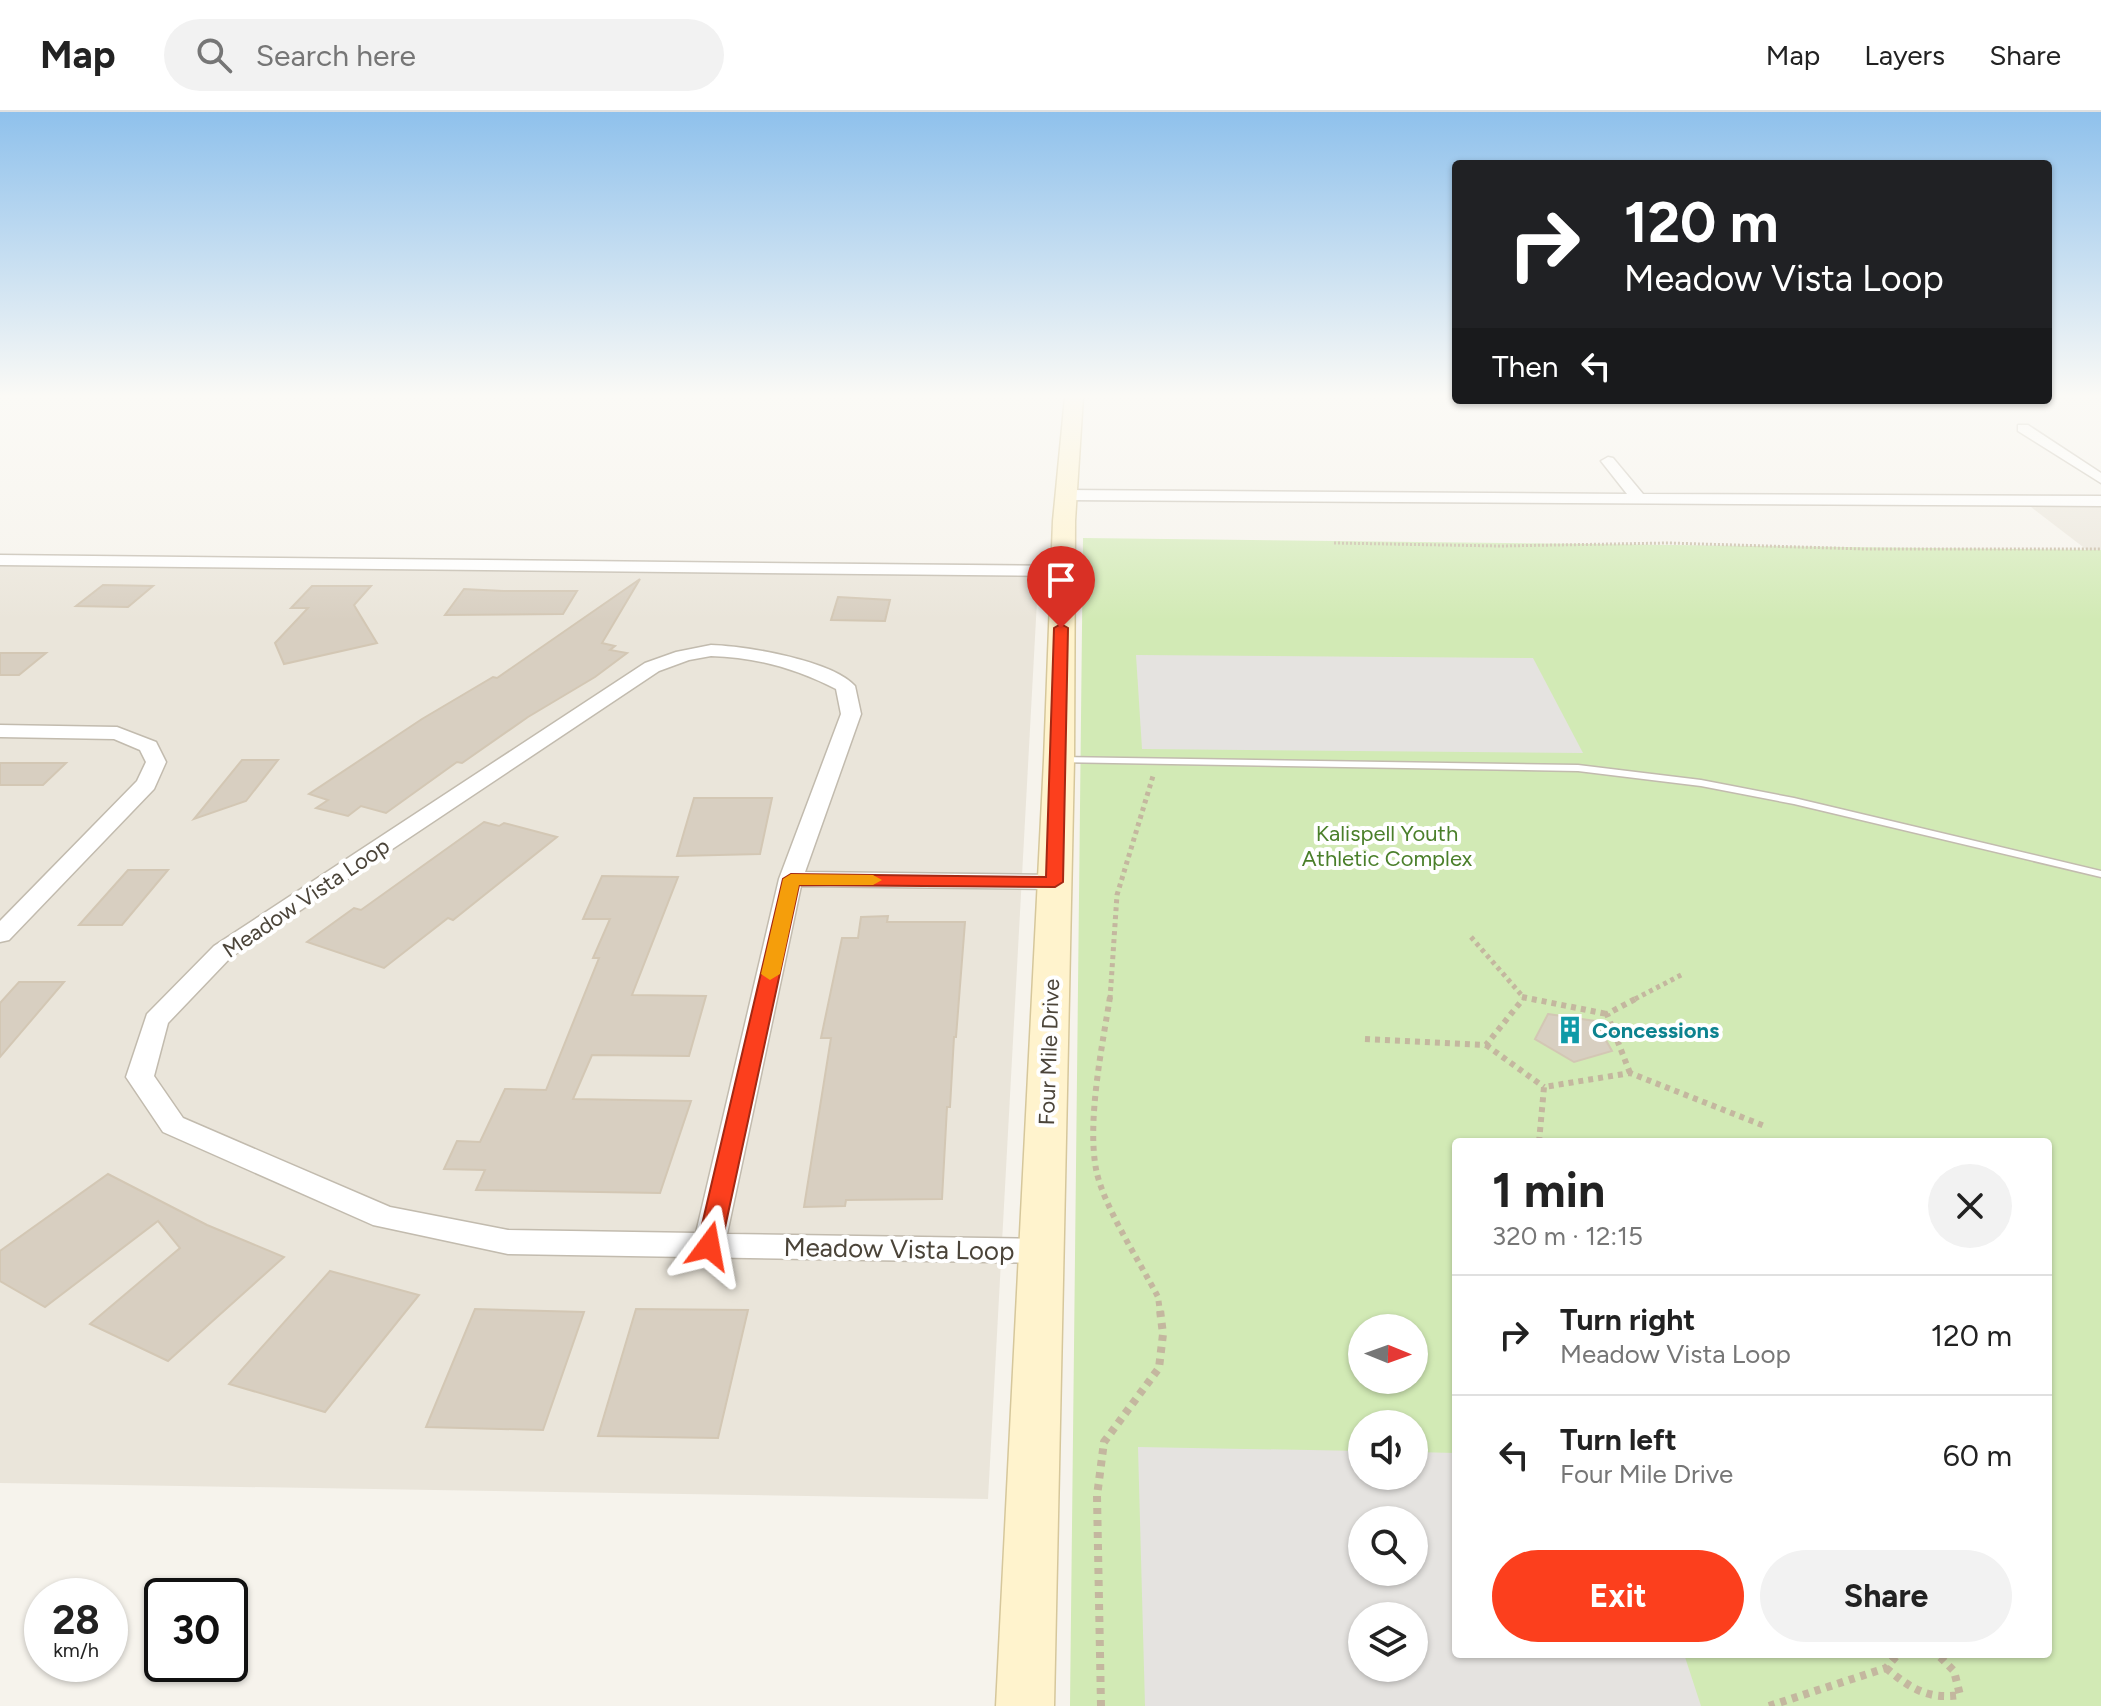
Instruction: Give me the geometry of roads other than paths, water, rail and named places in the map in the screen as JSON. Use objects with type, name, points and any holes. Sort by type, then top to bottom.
[{"type":"street","name":"Four Mile Drive","points":[[1025,1706],[1067,471]]},
{"type":"street","points":[[1616,471],[1639,499]]},
{"type":"street","points":[[1065,495],[2101,501]]},
{"type":"street","points":[[0,560],[1062,571]]},
{"type":"street","name":"Meadow Vista Loop","points":[[709,1246],[791,879],[851,714],[845,686],[817,670],[744,653],[696,652],[652,667],[223,951],[156,1020],[140,1077],[173,1125],[384,1217],[508,1242],[709,1246],[1042,1251]]},
{"type":"street","points":[[0,731],[117,733],[149,746],[156,762],[146,784],[0,935]]},
{"type":"street","points":[[791,879],[1055,882]]},
{"type":"lane","points":[[1059,760],[1157,759],[1578,768],[1635,773],[1794,801],[2101,874]]},
{"type":"place","name":"Concessions","points":[[1570,1030]]},
{"type":"park label","name":"Kalispell Youth Athletic Complex","points":[[1387,846]]}]
